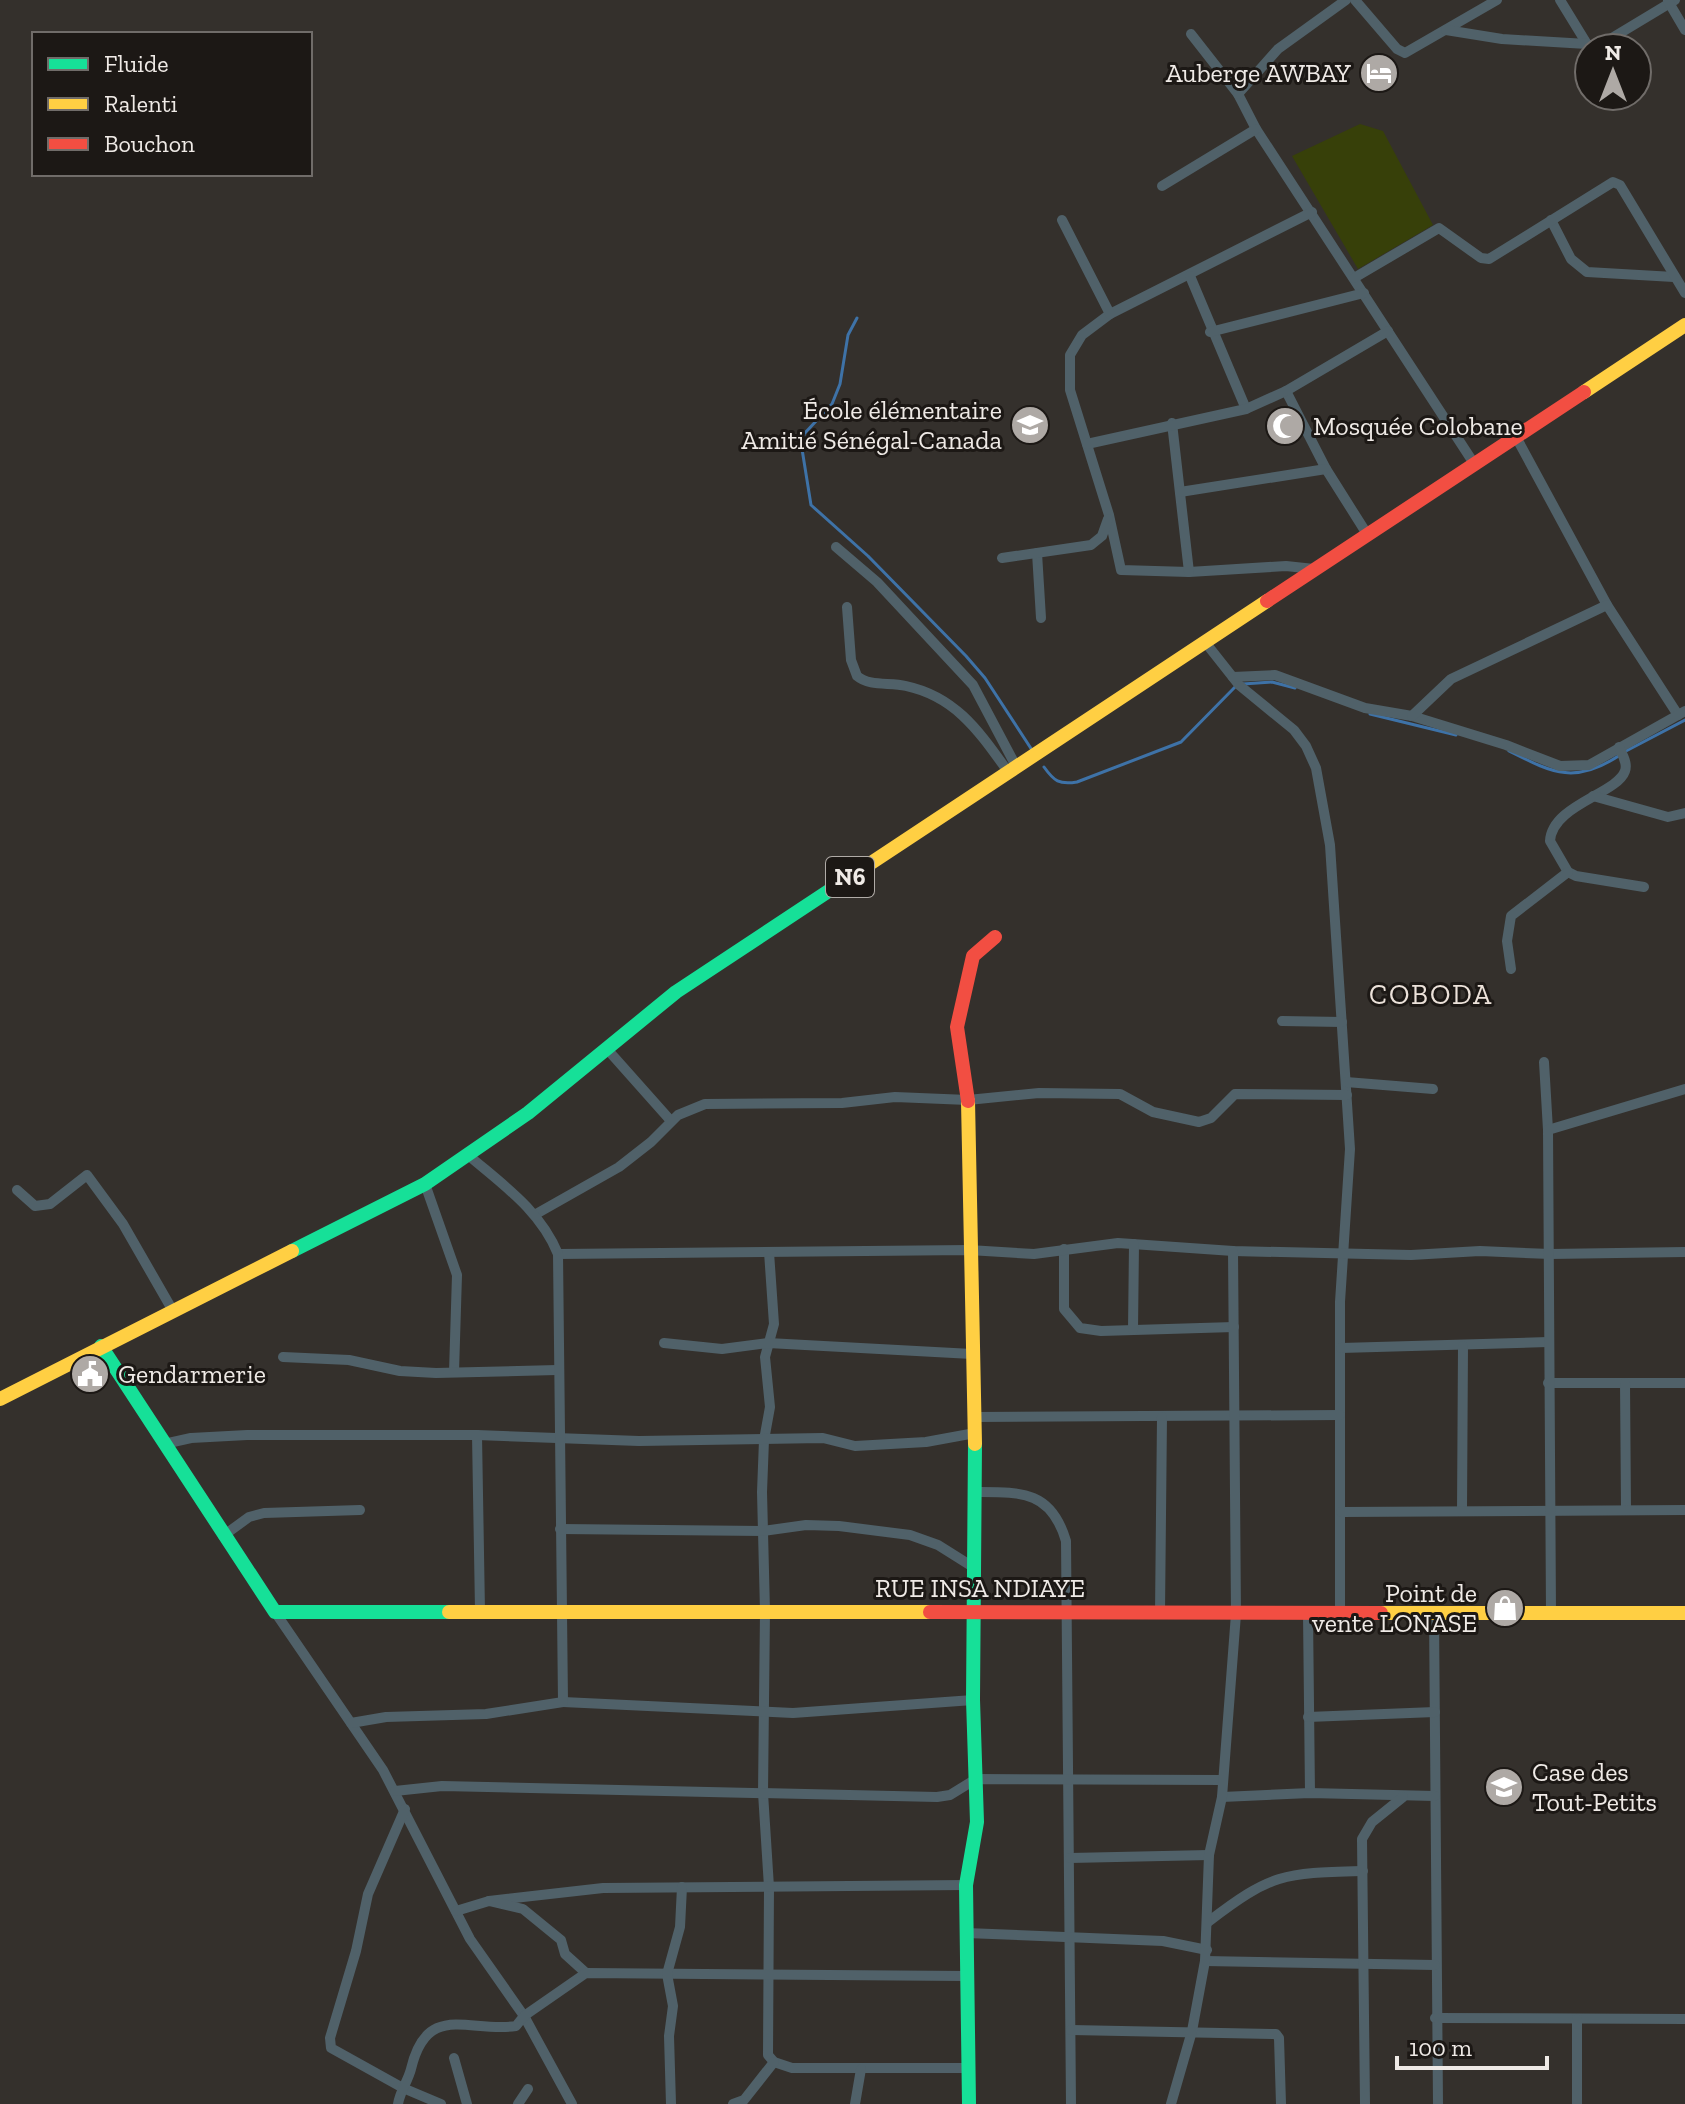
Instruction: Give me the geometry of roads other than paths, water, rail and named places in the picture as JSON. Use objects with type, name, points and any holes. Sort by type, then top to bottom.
[{"type":"main road","name":"N6","points":[[0,1399],[425,1184],[528,1113],[676,992],[1315,570],[1473,462],[1685,325]]},
{"type":"main road","points":[[969,2104],[966,1885],[975,1835],[975,1417],[968,1100],[958,1017],[975,951],[995,937]]},
{"type":"main road","points":[[101,1346],[275,1612]]},
{"type":"main road","name":"RUE INSA NDIAYE","points":[[275,1612],[1685,1613]]},
{"type":"street","points":[[1238,94],[1278,49],[1346,0]]},
{"type":"street","points":[[1355,0],[1401,51],[1410,52],[1497,0]]},
{"type":"street","points":[[1560,0],[1580,32]]},
{"type":"street","points":[[1623,32],[1671,1],[1685,30]]},
{"type":"street","points":[[1446,30],[1502,39],[1573,43]]},
{"type":"street","points":[[1191,34],[1238,94],[1256,129],[1473,462]]},
{"type":"street","points":[[1162,186],[1256,129]]},
{"type":"street","points":[[1354,278],[1436,229],[1445,229],[1481,258],[1489,259],[1607,183],[1617,183],[1685,293]]},
{"type":"street","points":[[1312,212],[1110,314],[1082,335],[1070,355],[1070,390],[1109,515],[1121,570],[1189,572],[1286,566],[1315,570]]},
{"type":"street","points":[[1062,220],[1110,314]]},
{"type":"street","points":[[1551,220],[1571,259],[1587,272],[1674,277]]},
{"type":"street","points":[[1190,276],[1210,332],[1246,409]]},
{"type":"street","points":[[1210,332],[1364,293]]},
{"type":"street","points":[[1087,444],[1246,409],[1286,391],[1388,331]]},
{"type":"street","points":[[1286,391],[1326,469],[1367,534]]},
{"type":"street","points":[[1172,423],[1189,572]]},
{"type":"street","points":[[1233,677],[1275,675],[1365,708],[1412,716],[1506,745],[1560,766],[1589,765],[1682,713],[1607,605],[1515,435]]},
{"type":"street","points":[[1180,492],[1326,469]]},
{"type":"street","points":[[1002,558],[1091,545],[1102,536],[1109,515]]},
{"type":"street","points":[[836,547],[877,582],[973,685],[1013,770]]},
{"type":"street","points":[[1037,553],[1041,618]]},
{"type":"street","points":[[1412,716],[1451,679],[1607,605]]},
{"type":"street","points":[[847,607],[851,660],[857,676],[869,683],[916,689],[950,704],[969,719],[1013,770]]},
{"type":"street","points":[[1205,642],[1233,677],[1294,730],[1316,768],[1330,845],[1350,1169],[1342,1253],[1340,1613]]},
{"type":"street","points":[[1619,747],[1626,764],[1622,776],[1568,812],[1549,837],[1568,872],[1588,879],[1644,887]]},
{"type":"street","points":[[1593,796],[1668,817],[1685,813]]},
{"type":"street","points":[[1511,969],[1507,941],[1511,916],[1568,872]]},
{"type":"street","points":[[1282,1021],[1342,1022]]},
{"type":"street","points":[[607,1049],[671,1121]]},
{"type":"street","points":[[1544,1062],[1550,1254],[1551,1613]]},
{"type":"street","points":[[1346,1082],[1433,1089]]},
{"type":"street","points":[[1548,1130],[1685,1089]]},
{"type":"street","points":[[536,1214],[619,1167],[671,1121],[685,1111],[705,1104],[842,1103],[895,1097],[968,1100],[1039,1093],[1120,1094],[1153,1112],[1199,1122],[1211,1118],[1235,1094],[1347,1095]]},
{"type":"street","points":[[468,1155],[536,1214],[548,1229],[558,1254],[563,1702]]},
{"type":"street","points":[[17,1190],[35,1206],[44,1206],[87,1175],[123,1224],[173,1311]]},
{"type":"street","points":[[425,1184],[457,1275],[454,1372]]},
{"type":"street","points":[[558,1254],[969,1250],[1034,1254],[1101,1243],[1233,1251],[1411,1255],[1480,1251],[1550,1254],[1685,1252]]},
{"type":"street","points":[[1133,1330],[1134,1244]]},
{"type":"street","points":[[1064,1249],[1064,1309],[1080,1328],[1234,1327]]},
{"type":"street","points":[[1171,2104],[1192,2031],[1206,1955],[1209,1855],[1222,1797],[1236,1614],[1233,1251]]},
{"type":"street","points":[[769,1252],[774,1324],[765,1357],[770,1407],[764,1440],[763,1793],[769,1887],[766,2048],[774,2062],[792,2068],[969,2068]]},
{"type":"street","points":[[1341,1348],[1548,1342]]},
{"type":"street","points":[[664,1343],[722,1349],[768,1343],[972,1354]]},
{"type":"street","points":[[1462,1510],[1463,1346]]},
{"type":"street","points":[[283,1357],[349,1360],[400,1371],[557,1370]]},
{"type":"street","points":[[1548,1383],[1685,1383]]},
{"type":"street","points":[[1625,1383],[1626,1510]]},
{"type":"street","points":[[975,1417],[1340,1415]]},
{"type":"street","points":[[1160,1613],[1162,1417]]},
{"type":"street","points":[[164,1444],[191,1438],[247,1435],[477,1435],[639,1441],[823,1438],[855,1446],[926,1442],[975,1433]]},
{"type":"street","points":[[477,1435],[480,1611]]},
{"type":"street","points":[[974,1492],[1027,1494],[1050,1509],[1061,1523],[1066,1541],[1071,2104]]},
{"type":"street","points":[[223,1536],[249,1517],[264,1513],[360,1510]]},
{"type":"street","points":[[1341,1512],[1685,1510]]},
{"type":"street","points":[[560,1529],[763,1531],[806,1525],[910,1535],[938,1545],[973,1567]]},
{"type":"street","points":[[275,1612],[395,1791],[470,1939],[524,2016],[572,2104]]},
{"type":"street","points":[[1434,1613],[1438,2104]]},
{"type":"street","points":[[1308,1614],[1310,1793]]},
{"type":"street","points":[[351,1723],[386,1717],[486,1714],[563,1702],[765,1712],[839,1711],[973,1700]]},
{"type":"street","points":[[1308,1717],[1435,1712]]},
{"type":"street","points":[[395,1791],[442,1786],[937,1797],[950,1795],[976,1779],[1223,1780]]},
{"type":"street","points":[[1222,1797],[1310,1793],[1435,1796]]},
{"type":"street","points":[[1365,2104],[1362,1839],[1372,1822],[1403,1797]]},
{"type":"street","points":[[405,1809],[368,1894],[330,2038],[331,2048],[403,2088],[441,2104]]},
{"type":"street","points":[[1070,1858],[1209,1855]]},
{"type":"street","points":[[1208,1922],[1249,1891],[1276,1878],[1297,1873],[1363,1871]]},
{"type":"street","points":[[456,1911],[489,1901],[603,1888],[966,1885]]},
{"type":"street","points":[[671,2104],[669,2030],[673,2006],[667,1974],[680,1927],[682,1887]]},
{"type":"street","points":[[489,1901],[513,1905],[532,1915],[561,1940],[565,1954],[586,1973]]},
{"type":"street","points":[[966,1933],[1163,1941],[1206,1955],[1435,1965]]},
{"type":"street","points":[[398,2104],[414,2049],[423,2037],[457,2022],[502,2028],[516,2026],[524,2016],[586,1973],[769,1977],[966,1976]]},
{"type":"street","points":[[1435,2018],[1685,2019]]},
{"type":"street","points":[[1577,2019],[1577,2104]]},
{"type":"street","points":[[1071,2030],[1276,2034],[1279,2038],[1281,2104]]},
{"type":"street","points":[[454,2058],[467,2104]]},
{"type":"street","points":[[733,2104],[744,2100],[774,2062]]},
{"type":"street","points":[[855,2104],[861,2069]]},
{"type":"street","points":[[521,2103],[528,2089]]},
{"type":"waterway","points":[[857,318],[848,335],[840,384],[832,404],[804,434],[802,449],[811,505],[868,556],[966,656],[985,678],[1032,750]]},
{"type":"waterway","points":[[1243,684],[1272,682],[1295,688]]},
{"type":"waterway","points":[[1044,767],[1058,781],[1077,782],[1181,742],[1236,686]]},
{"type":"waterway","points":[[1370,714],[1456,735]]},
{"type":"waterway","points":[[1626,751],[1685,720]]},
{"type":"waterway","points":[[1509,751],[1552,770],[1577,773],[1620,755]]},
{"type":"place","name":"Auberge AWBAY","points":[[1379,73]]},
{"type":"place","name":"École élémentaire Amitié Sénégal-Canada","points":[[1030,425]]},
{"type":"place","name":"Mosquée Colobane","points":[[1285,426]]},
{"type":"place","name":"Gendarmerie","points":[[90,1374]]},
{"type":"place","name":"Point de vente LONASE","points":[[1505,1608]]},
{"type":"place","name":"Case des Tout-Petits","points":[[1504,1787]]},
{"type":"district","name":"COBODA","points":[[1431,994]]}]
